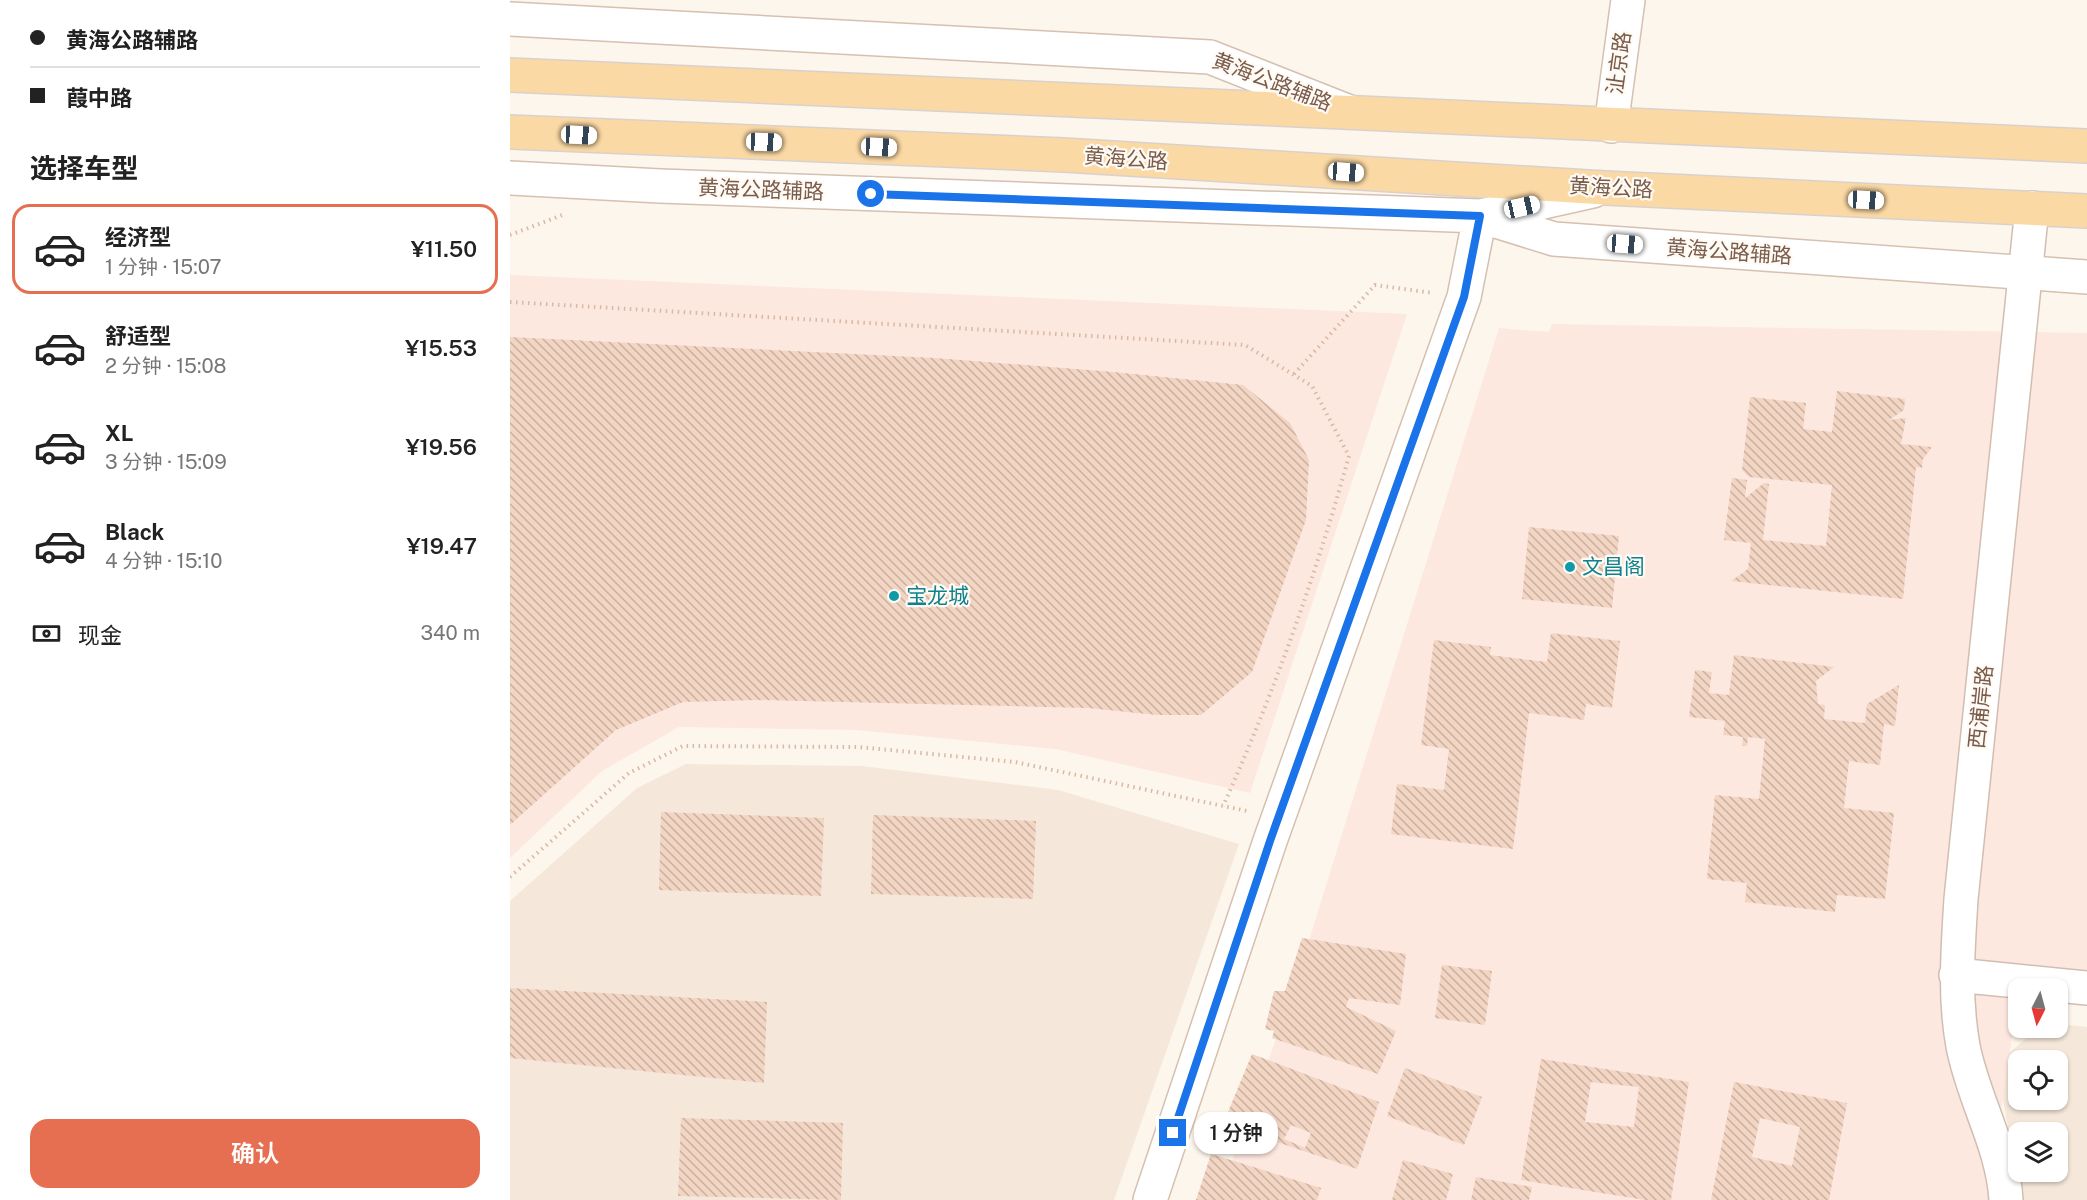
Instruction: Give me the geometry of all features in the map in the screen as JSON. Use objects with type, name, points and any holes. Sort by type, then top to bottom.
[{"type":"main road","name":"沚京路","points":[[1611,126],[1628,4]]},
{"type":"main road","name":"黄海公路辅路","points":[[510,19],[1210,57],[1351,112]]},
{"type":"main road","points":[[510,75],[1068,98],[1611,126],[2087,146]]},
{"type":"main road","name":"黄海公路","points":[[510,132],[1064,155],[1605,188],[2087,211]]},
{"type":"main road","name":"黄海公路辅路","points":[[510,178],[660,186],[1480,216],[1554,239],[2087,277]]},
{"type":"main road","points":[[1150,1200],[1280,819],[1464,297],[1480,216],[1605,188]]},
{"type":"main road","name":"西浦岸路","points":[[2006,1200],[2005,1173],[1964,1047],[1956,975],[1961,899],[2032,208]]},
{"type":"main road","points":[[1956,975],[2087,988]]},
{"type":"path","points":[[1294,374],[1375,285],[1464,297]]},
{"type":"path","points":[[510,302],[1245,345],[1312,386],[1349,456],[1329,529],[1276,679],[1223,806]]},
{"type":"path","points":[[510,877],[629,773],[683,746],[858,747],[1015,762],[1280,819]]},
{"type":"shaded area","name":"宝龙城","points":[[510,275],[1407,314],[1250,793],[1055,749],[856,730],[679,727],[602,771],[510,858]]},
{"type":"shaded area","points":[[1552,324],[2087,333],[2087,989],[2068,989],[2068,978],[2008,978],[2008,1038],[2012,1038],[2010,1050],[2008,1050],[1988,1200],[1218,1200],[1293,992],[1499,328],[1549,332]]},
{"type":"shaded area","points":[[686,764],[862,766],[1058,790],[1239,844],[1114,1200],[510,1200],[510,901],[637,788]]},
{"type":"shaded area","points":[[2068,1025],[2087,1027],[2087,1200],[2022,1200],[2019,1182],[2068,1182],[2068,1122],[2008,1122],[2008,1127],[1996,1064],[2008,1054],[2008,1110],[2068,1110],[2068,1050],[2012,1050],[2026,1038],[2068,1038]]},
{"type":"building","name":"宝龙城","points":[[510,337],[935,358],[1243,385],[1290,423],[1309,460],[1306,520],[1252,672],[1201,715],[1157,715],[1088,708],[757,700],[683,702],[616,730],[510,825]]},
{"type":"building","points":[[1837,391],[1905,399],[1904,410],[1889,420],[1906,418],[1901,444],[1932,447],[1923,459],[1922,468],[1916,467],[1903,599],[1731,581],[1748,569],[1751,543],[1724,540],[1732,478],[1747,480],[1745,498],[1764,483],[1769,484],[1763,540],[1826,546],[1832,485],[1749,477],[1742,470],[1750,397],[1806,403],[1803,429],[1832,432]]},
{"type":"building","name":"文昌阁","points":[[1529,527],[1619,536],[1612,608],[1522,599]]},
{"type":"building","points":[[1551,633],[1620,641],[1612,708],[1586,704],[1584,720],[1529,713],[1513,849],[1391,834],[1397,784],[1444,790],[1449,749],[1421,745],[1434,640],[1491,647],[1490,655],[1547,662]]},
{"type":"building","points":[[1734,655],[1834,667],[1816,681],[1818,704],[1825,705],[1824,719],[1865,723],[1867,704],[1899,685],[1895,726],[1884,724],[1880,765],[1849,761],[1844,808],[1894,813],[1885,899],[1837,895],[1835,912],[1745,902],[1747,883],[1707,879],[1715,795],[1759,799],[1765,739],[1748,737],[1747,746],[1742,746],[1743,737],[1723,735],[1725,721],[1689,717],[1695,670],[1712,672],[1709,693],[1729,695]]},
{"type":"building","points":[[661,812],[824,818],[821,896],[659,890]]},
{"type":"building","points":[[873,815],[1036,821],[1033,899],[871,894]]},
{"type":"building","points":[[1302,938],[1406,954],[1400,1005],[1349,998],[1346,1007],[1396,1031],[1378,1074],[1272,1038],[1274,1031],[1265,1029],[1274,991],[1285,991]]},
{"type":"building","points":[[1442,965],[1492,971],[1485,1025],[1435,1018]]},
{"type":"building","points":[[510,988],[767,1002],[764,1083],[510,1058]]},
{"type":"building","points":[[1252,1054],[1379,1102],[1357,1169],[1223,1124]],"holes":[[[1291,1125],[1311,1133],[1305,1148],[1284,1139]]]},
{"type":"building","points":[[1541,1059],[1689,1082],[1671,1200],[1645,1200],[1521,1180]],"holes":[[[1591,1082],[1639,1087],[1634,1127],[1585,1122]]]},
{"type":"building","points":[[1405,1068],[1482,1097],[1464,1145],[1387,1116]]},
{"type":"building","points":[[1734,1082],[1847,1103],[1829,1200],[1711,1200]],"holes":[[[1760,1118],[1800,1127],[1792,1166],[1752,1157]]]},
{"type":"building","points":[[681,1118],[843,1123],[841,1200],[678,1196]]},
{"type":"building","points":[[1211,1154],[1321,1188],[1317,1200],[1196,1200]]},
{"type":"building","points":[[1403,1160],[1453,1174],[1446,1200],[1392,1200]]},
{"type":"building","points":[[1476,1177],[1532,1187],[1529,1200],[1471,1200]]},
{"type":"place","name":"文昌阁","points":[[1570,567]]},
{"type":"place","name":"宝龙城","points":[[894,596]]},
{"type":"route","points":[[871,194],[1480,216],[1464,297],[1280,819],[1270,841],[1173,1133]]}]
